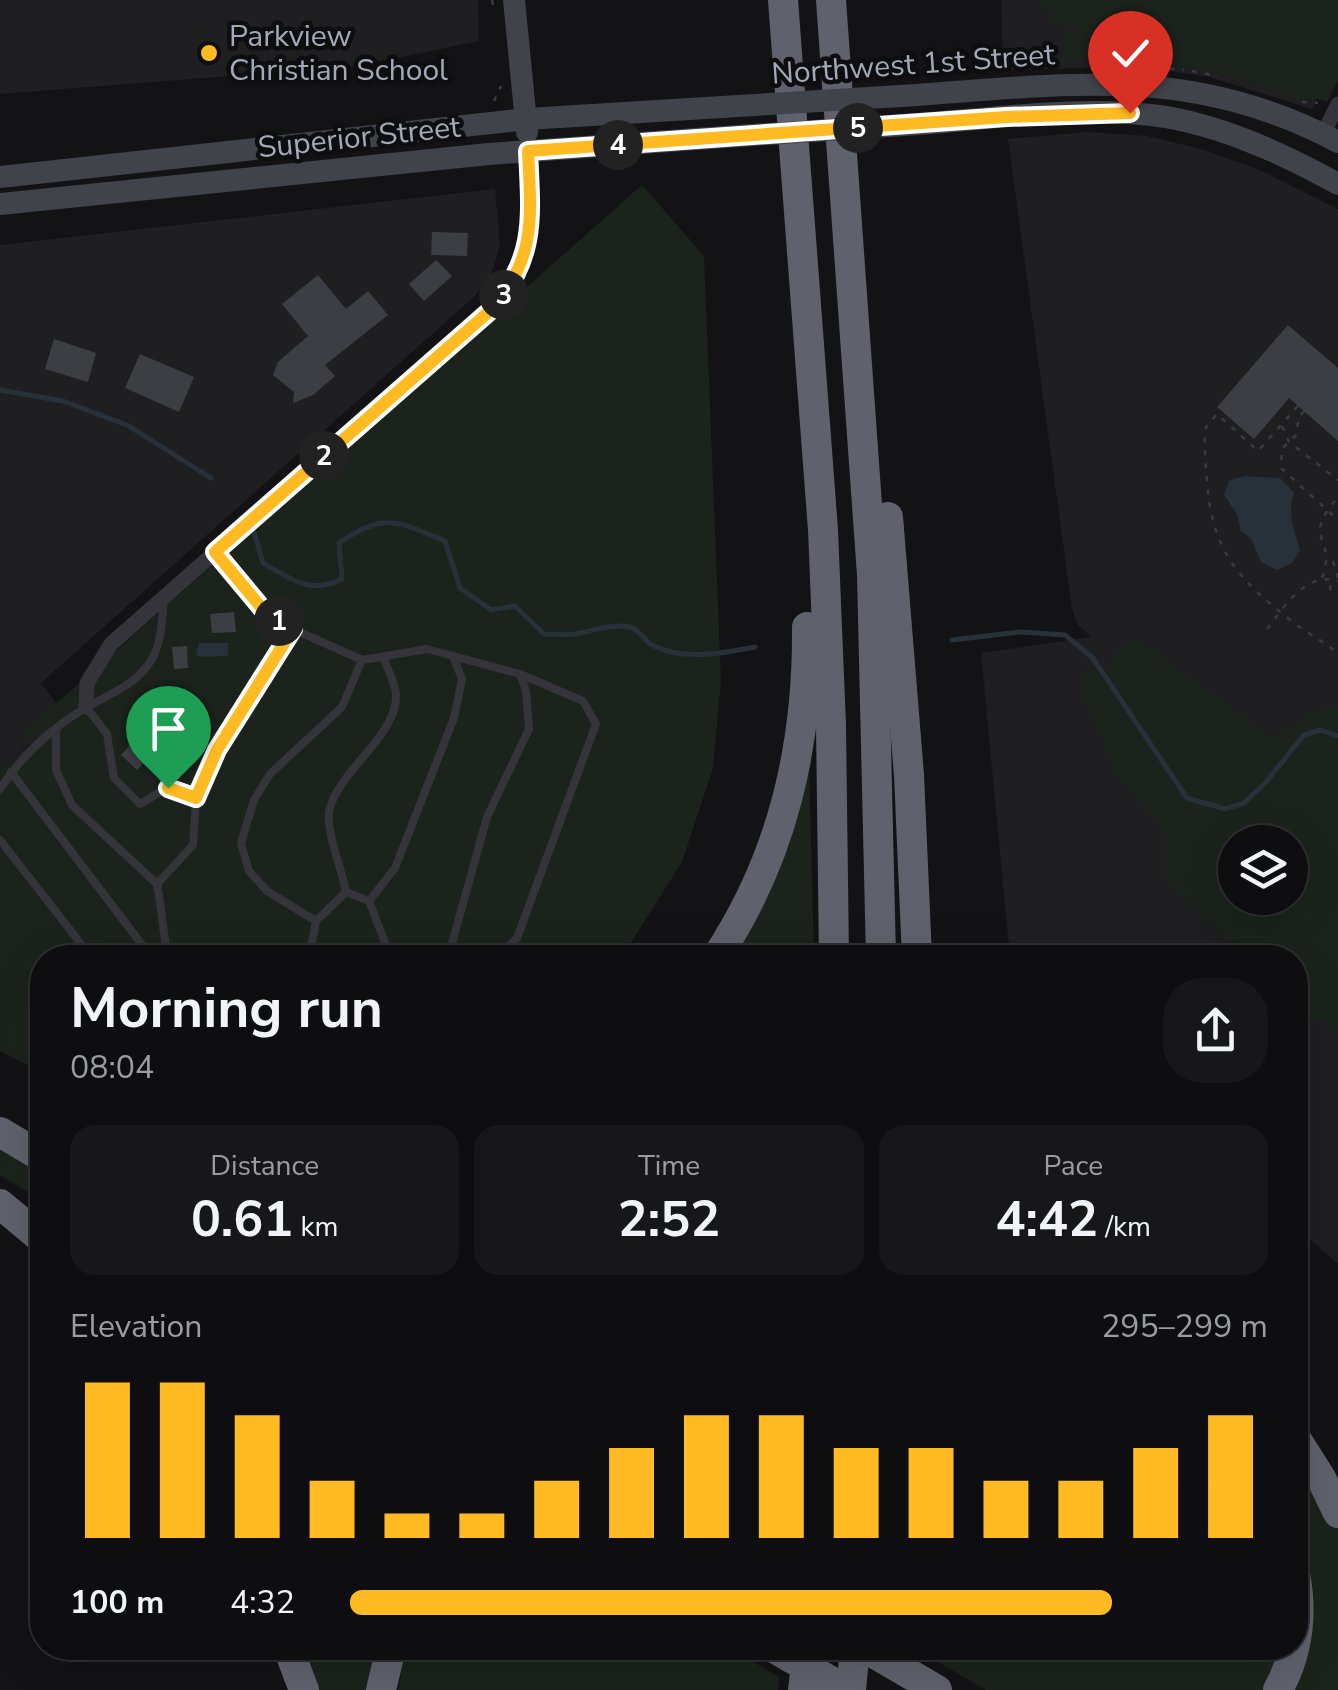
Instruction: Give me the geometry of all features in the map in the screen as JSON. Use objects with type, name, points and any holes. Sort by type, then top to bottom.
[{"type":"highway","points":[[783,0],[823,530],[834,945]]},
{"type":"highway","points":[[831,0],[872,575],[881,945]]},
{"type":"highway","points":[[724,945],[771,854],[796,769],[804,718],[808,674],[797,189]]},
{"type":"highway","points":[[846,206],[879,436],[897,607],[918,945]]},
{"type":"highway","points":[[0,1122],[30,1134]]},
{"type":"highway","points":[[0,1132],[30,1150]]},
{"type":"highway","points":[[0,1189],[30,1207]]},
{"type":"highway","points":[[0,1204],[30,1229]]},
{"type":"highway","points":[[1308,1457],[1338,1513]]},
{"type":"highway","points":[[293,1660],[304,1690]]},
{"type":"highway","points":[[381,1690],[388,1660]]},
{"type":"highway","points":[[795,1660],[848,1690],[853,1660]]},
{"type":"highway","points":[[804,1690],[807,1660]]},
{"type":"highway","points":[[886,1660],[937,1690]]},
{"type":"highway","points":[[890,1690],[893,1660]]},
{"type":"highway","points":[[1278,1690],[1290,1660]]},
{"type":"main road","points":[[514,0],[528,151]]},
{"type":"main road","name":"Northwest 1st Street","points":[[722,107],[1071,84],[1140,84],[1179,88],[1246,104],[1331,138]]},
{"type":"main road","name":"Superior Street","points":[[0,177],[527,118],[722,107]]},
{"type":"main road","name":"Northwest 1st Street","points":[[724,137],[1092,113],[1169,118],[1284,156],[1338,184]]},
{"type":"main road","name":"Superior Street","points":[[0,204],[528,151],[724,137]]},
{"type":"street","points":[[1331,138],[1338,104]]},
{"type":"street","points":[[86,707],[87,683],[111,644],[492,309],[510,287],[524,259],[531,216],[528,151]]},
{"type":"lane","points":[[215,552],[265,612],[362,660],[428,650],[520,674],[583,701],[596,724],[516,938],[509,945]]},
{"type":"lane","points":[[0,790],[11,772],[56,728],[129,683],[150,662],[160,640],[164,596]]},
{"type":"lane","points":[[157,884],[193,845],[196,798],[217,750],[293,629]]},
{"type":"lane","points":[[369,901],[395,868],[454,718],[462,679],[452,656]]},
{"type":"lane","points":[[346,892],[340,857],[327,829],[330,808],[338,788],[393,717],[396,692],[383,657]]},
{"type":"lane","points":[[316,922],[267,891],[249,871],[241,844],[254,800],[270,774],[342,707],[362,660]]},
{"type":"lane","points":[[452,945],[487,817],[529,729],[520,674]]},
{"type":"lane","points":[[86,707],[107,734],[114,778],[140,804],[168,788],[196,798]]},
{"type":"lane","points":[[56,728],[56,770],[72,805],[157,884],[165,945]]},
{"type":"lane","points":[[11,772],[142,945]]},
{"type":"lane","points":[[0,840],[82,945]]},
{"type":"lane","points":[[346,892],[369,901],[386,945]]},
{"type":"lane","points":[[312,945],[316,922],[346,892]]},
{"type":"path","points":[[492,0],[496,22]]},
{"type":"path","points":[[493,103],[503,77]]},
{"type":"path","points":[[1298,406],[1258,451],[1218,414],[1206,426],[1209,510],[1220,546],[1237,573],[1338,654]]},
{"type":"path","points":[[1304,412],[1299,417],[1296,435],[1282,448],[1280,468],[1338,520]]},
{"type":"path","points":[[1281,425],[1289,442],[1338,480]]},
{"type":"path","points":[[1330,542],[1321,526],[1338,497]]},
{"type":"path","points":[[1322,578],[1334,549]]},
{"type":"path","points":[[1267,629],[1305,586],[1322,578],[1338,580],[1332,560]]},
{"type":"path","points":[[1330,590],[1331,579]]},
{"type":"shaded area","name":"Parkview Christian School","points":[[0,0],[478,0],[479,41],[357,66],[0,94]]},
{"type":"shaded area","points":[[1001,0],[1338,0],[1338,56],[1312,109],[1209,77],[1161,70],[1003,70]]},
{"type":"shaded area","points":[[1041,0],[1338,0],[1338,81],[1327,102],[1299,99],[1247,80],[1174,64],[1057,61],[1068,45],[1063,39],[1067,34],[1079,36],[1081,29],[1056,22]]},
{"type":"shaded area","points":[[1087,132],[1147,136],[1198,148],[1260,170],[1338,209],[1338,1264],[1308,1237],[1308,945],[1009,945],[981,653],[1091,637],[1078,625],[1072,609],[1008,139]]},
{"type":"shaded area","points":[[642,185],[704,256],[721,681],[713,768],[682,862],[629,945],[30,945],[30,1067],[0,1051],[0,769],[31,743],[23,733]]},
{"type":"shaded area","points":[[495,189],[500,245],[492,272],[476,295],[41,683],[57,704],[24,733],[31,742],[0,769],[0,245]]},
{"type":"shaded area","points":[[1244,476],[1280,478],[1294,493],[1291,515],[1300,550],[1292,563],[1277,570],[1261,562],[1224,495],[1229,481]]},
{"type":"shaded area","points":[[1134,636],[1272,738],[1325,707],[1338,707],[1338,1027],[1308,1015],[1308,945],[1234,945],[1166,881],[1166,832],[1119,778],[1083,698],[1083,671],[1111,669],[1112,657]]},
{"type":"shaded area","points":[[199,643],[228,643],[228,656],[199,657]]},
{"type":"shaded area","points":[[809,761],[814,945],[731,945]]},
{"type":"shaded area","points":[[0,1145],[30,1163],[30,1194],[0,1175]]},
{"type":"shaded area","points":[[1308,1468],[1338,1525],[1338,1690],[1293,1690],[1297,1660],[1308,1660]]},
{"type":"shaded area","points":[[302,1660],[381,1660],[374,1690],[313,1690]]},
{"type":"shaded area","points":[[403,1660],[750,1660],[779,1677],[778,1690],[398,1690]]},
{"type":"shaded area","points":[[935,1660],[1280,1660],[1269,1690],[986,1690]]},
{"type":"building","points":[[432,232],[468,233],[467,256],[431,255]]},
{"type":"building","points":[[436,260],[452,276],[424,301],[409,284]]},
{"type":"building","points":[[318,275],[346,309],[368,291],[388,315],[325,365],[335,376],[313,395],[293,403],[294,392],[273,375],[278,362],[308,336],[282,304]]},
{"type":"building","points":[[1288,325],[1338,368],[1338,441],[1289,398],[1254,439],[1217,407]]},
{"type":"building","points":[[54,339],[96,353],[88,382],[45,369]]},
{"type":"building","points":[[140,354],[194,377],[179,412],[125,388]]},
{"type":"building","points":[[234,612],[236,632],[212,633],[210,614]]},
{"type":"building","points":[[187,646],[188,668],[174,669],[172,647]]},
{"type":"building","points":[[161,687],[181,696],[155,751],[137,770],[121,755],[152,722],[146,719]]},
{"type":"waterway","points":[[0,390],[63,401],[127,425],[211,478]]},
{"type":"waterway","points":[[254,532],[263,563],[301,583],[320,586],[342,579],[339,543],[380,523],[402,525],[445,541],[460,588],[491,610],[515,606],[544,634],[575,634],[623,626],[634,629],[654,646],[678,653],[704,654],[755,647]]},
{"type":"waterway","points":[[952,640],[1021,632],[1065,635],[1092,657],[1187,798],[1225,809],[1244,803],[1304,735],[1320,730],[1338,736]]},
{"type":"place","name":"Parkview Christian School","points":[[209,53]]},
{"type":"route","points":[[168,788],[196,798],[217,750],[293,629],[265,612],[215,552],[492,309],[510,287],[524,259],[531,216],[528,151],[1006,117],[1130,113]]}]
